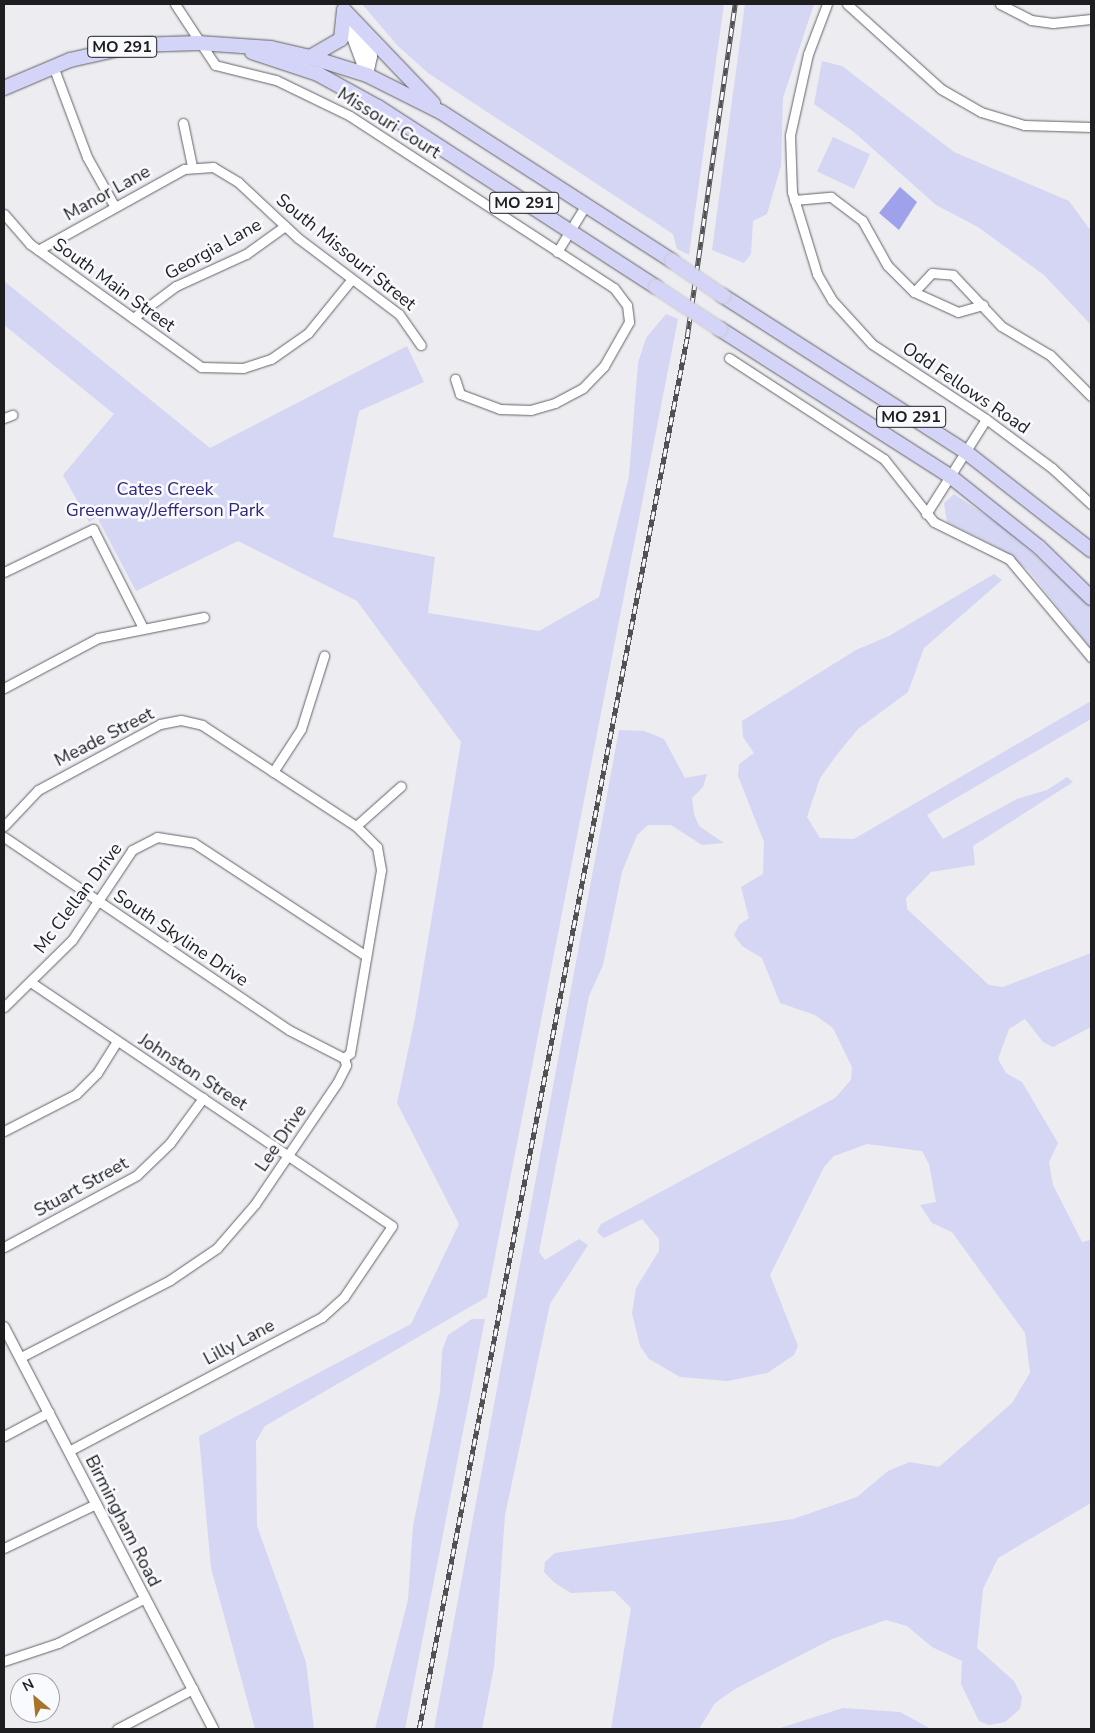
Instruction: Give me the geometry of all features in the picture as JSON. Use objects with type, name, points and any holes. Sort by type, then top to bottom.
[{"type":"highway","points":[[310,57],[341,39],[343,7]]},
{"type":"highway","points":[[343,7],[441,112]]},
{"type":"highway","name":"MO 291","points":[[4,88],[52,66],[114,48],[198,43],[248,50],[338,83],[394,117],[569,232],[950,476],[1039,547],[1091,598]]},
{"type":"highway","name":"MO 291","points":[[248,50],[271,48],[310,57],[367,75],[441,112],[584,208],[672,261],[723,296],[966,452],[1091,550]]},
{"type":"highway","points":[[338,83],[353,84],[367,75],[394,117]]},
{"type":"main road","points":[[343,7],[371,56],[367,75]]},
{"type":"street","points":[[176,4],[198,43]]},
{"type":"street","name":"Odd Fellows Road","points":[[826,4],[794,106],[790,164],[794,200],[806,247],[829,293],[872,344],[986,419],[1052,468],[1091,504]]},
{"type":"street","points":[[847,4],[941,89],[974,108],[1024,125],[1091,127]]},
{"type":"street","points":[[1000,4],[1031,20],[1053,23],[1091,19]]},
{"type":"street","name":"Missouri Court","points":[[198,43],[215,65],[276,80],[350,116],[614,288],[627,305],[629,322],[604,366],[574,394],[531,410],[500,409],[460,394],[455,379]]},
{"type":"street","points":[[52,66],[87,157],[115,207]]},
{"type":"street","points":[[183,123],[192,166]]},
{"type":"street","name":"Manor Lane","points":[[38,250],[192,166]]},
{"type":"street","name":"South Missouri Street","points":[[192,166],[222,171],[351,280],[399,314],[421,345]]},
{"type":"street","points":[[794,200],[831,197],[862,220],[894,274],[914,292],[958,312],[983,305]]},
{"type":"street","points":[[557,252],[584,208]]},
{"type":"street","name":"South Main Street","points":[[4,214],[38,250],[201,367],[214,369],[258,364],[284,351],[308,333],[351,280]]},
{"type":"street","name":"Georgia Lane","points":[[134,318],[176,286],[246,254],[285,226]]},
{"type":"street","points":[[914,292],[926,276],[947,272],[965,283],[1001,326],[1059,362],[1091,396]]},
{"type":"street","points":[[728,358],[879,455],[926,514],[942,527],[988,546],[1020,569],[1091,657]]},
{"type":"street","points":[[926,514],[986,419]]},
{"type":"street","points":[[4,560],[6,571],[93,529],[142,626]]},
{"type":"street","points":[[4,688],[81,645],[142,626],[204,617]]},
{"type":"street","points":[[273,772],[304,722],[324,656]]},
{"type":"street","name":"Meade Street","points":[[4,826],[38,790],[170,721],[202,725],[356,826]]},
{"type":"street","points":[[356,826],[401,786]]},
{"type":"street","name":"Lee Drive","points":[[21,1357],[195,1266],[237,1227],[337,1083],[346,1065],[344,1058],[350,1053],[381,860],[375,842],[356,826]]},
{"type":"street","name":"South Skyline Drive","points":[[4,837],[289,1030],[344,1058]]},
{"type":"street","name":"Mc Clellan Drive","points":[[4,1007],[32,983],[72,940],[132,850],[158,837],[176,837],[194,842],[366,956]]},
{"type":"street","name":"Johnston Street","points":[[32,983],[338,1187],[392,1226]]},
{"type":"street","points":[[4,1131],[76,1094],[97,1073],[117,1041]]},
{"type":"street","name":"Stuart Street","points":[[4,1247],[137,1175],[170,1143],[203,1098]]},
{"type":"street","name":"Lilly Lane","points":[[69,1451],[322,1317],[344,1297],[392,1226]]},
{"type":"street","name":"Birmingham Road","points":[[4,1327],[213,1729]]},
{"type":"street","points":[[4,1436],[49,1412]]},
{"type":"street","points":[[4,1548],[96,1504]]},
{"type":"street","points":[[4,1661],[58,1643],[145,1598]]},
{"type":"street","points":[[117,1729],[193,1689]]},
{"type":"green space","points":[[362,4],[724,4],[689,255],[677,249],[673,234],[428,73],[398,46]]},
{"type":"green space","points":[[745,4],[814,4],[783,98],[781,166],[767,214],[753,221],[751,254],[744,263],[712,250]]},
{"type":"green space","points":[[822,61],[842,66],[954,152],[1069,201],[1091,231],[1091,325],[1044,275],[978,227],[936,205],[854,132],[814,104]]},
{"type":"green space","points":[[833,137],[870,154],[854,189],[817,171]]},
{"type":"green space","name":"Cates Creek Greenway/Jefferson Park","points":[[4,281],[210,448],[407,346],[424,382],[359,411],[333,537],[435,557],[428,613],[539,631],[599,597],[629,476],[638,363],[646,338],[666,314],[678,319],[487,1297],[265,1426],[256,1441],[257,1526],[306,1662],[314,1729],[255,1729],[211,1568],[199,1436],[411,1324],[459,1224],[397,1103],[415,1018],[461,742],[357,601],[238,541],[136,591],[97,517],[89,522],[63,475],[114,414],[4,325]]},
{"type":"green space","points":[[954,494],[1006,529],[1091,606],[1091,649],[1029,571],[1003,550],[947,522],[944,503]]},
{"type":"green space","points":[[994,574],[1002,580],[924,648],[908,692],[858,729],[839,752],[820,778],[807,817],[820,838],[854,839],[1091,701],[1091,719],[927,815],[943,839],[1017,799],[1047,790],[1067,777],[1073,782],[973,846],[975,865],[931,872],[906,898],[907,909],[989,985],[1003,987],[1091,953],[1091,1027],[1053,1047],[1043,1042],[1025,1019],[1009,1029],[998,1059],[1006,1073],[1022,1082],[1058,1143],[1049,1162],[1053,1185],[1082,1242],[1091,1240],[1091,1503],[998,1558],[983,1589],[977,1648],[1014,1681],[1022,1697],[1020,1709],[1005,1722],[989,1725],[979,1721],[961,1684],[962,1661],[932,1647],[907,1626],[886,1620],[832,1639],[735,1689],[715,1703],[699,1729],[611,1729],[631,1608],[614,1591],[571,1593],[555,1583],[544,1572],[545,1562],[555,1553],[793,1519],[857,1497],[888,1471],[910,1462],[939,1467],[1012,1403],[1030,1373],[1025,1333],[952,1232],[932,1223],[920,1205],[936,1202],[929,1164],[922,1151],[867,1144],[834,1156],[824,1167],[770,1275],[798,1346],[794,1355],[767,1373],[728,1381],[680,1377],[649,1359],[640,1346],[632,1313],[636,1288],[659,1251],[659,1239],[642,1219],[604,1238],[597,1232],[601,1224],[835,1098],[851,1080],[852,1067],[833,1028],[815,1015],[780,1003],[762,958],[742,946],[734,935],[739,925],[749,918],[741,887],[763,874],[764,842],[738,776],[739,764],[754,753],[743,737],[742,721],[856,650],[889,636]]},
{"type":"green space","points":[[619,730],[644,731],[664,739],[685,778],[707,774],[703,787],[692,798],[694,814],[699,826],[724,843],[702,845],[671,825],[648,825],[637,835],[622,872],[603,965],[589,996],[539,1252],[545,1260],[579,1239],[588,1245],[550,1304],[505,1515],[494,1667],[482,1729],[434,1729]]},
{"type":"green space","points":[[472,1319],[485,1319],[405,1729],[375,1729],[408,1600],[413,1526],[440,1392],[442,1351],[448,1335]]},
{"type":"green space","points":[[843,1708],[900,1712],[931,1729],[777,1729]]},
{"type":"water","points":[[900,187],[917,202],[899,230],[879,213]]},
{"type":"railway","points":[[419,1729],[687,337],[735,4]]}]
